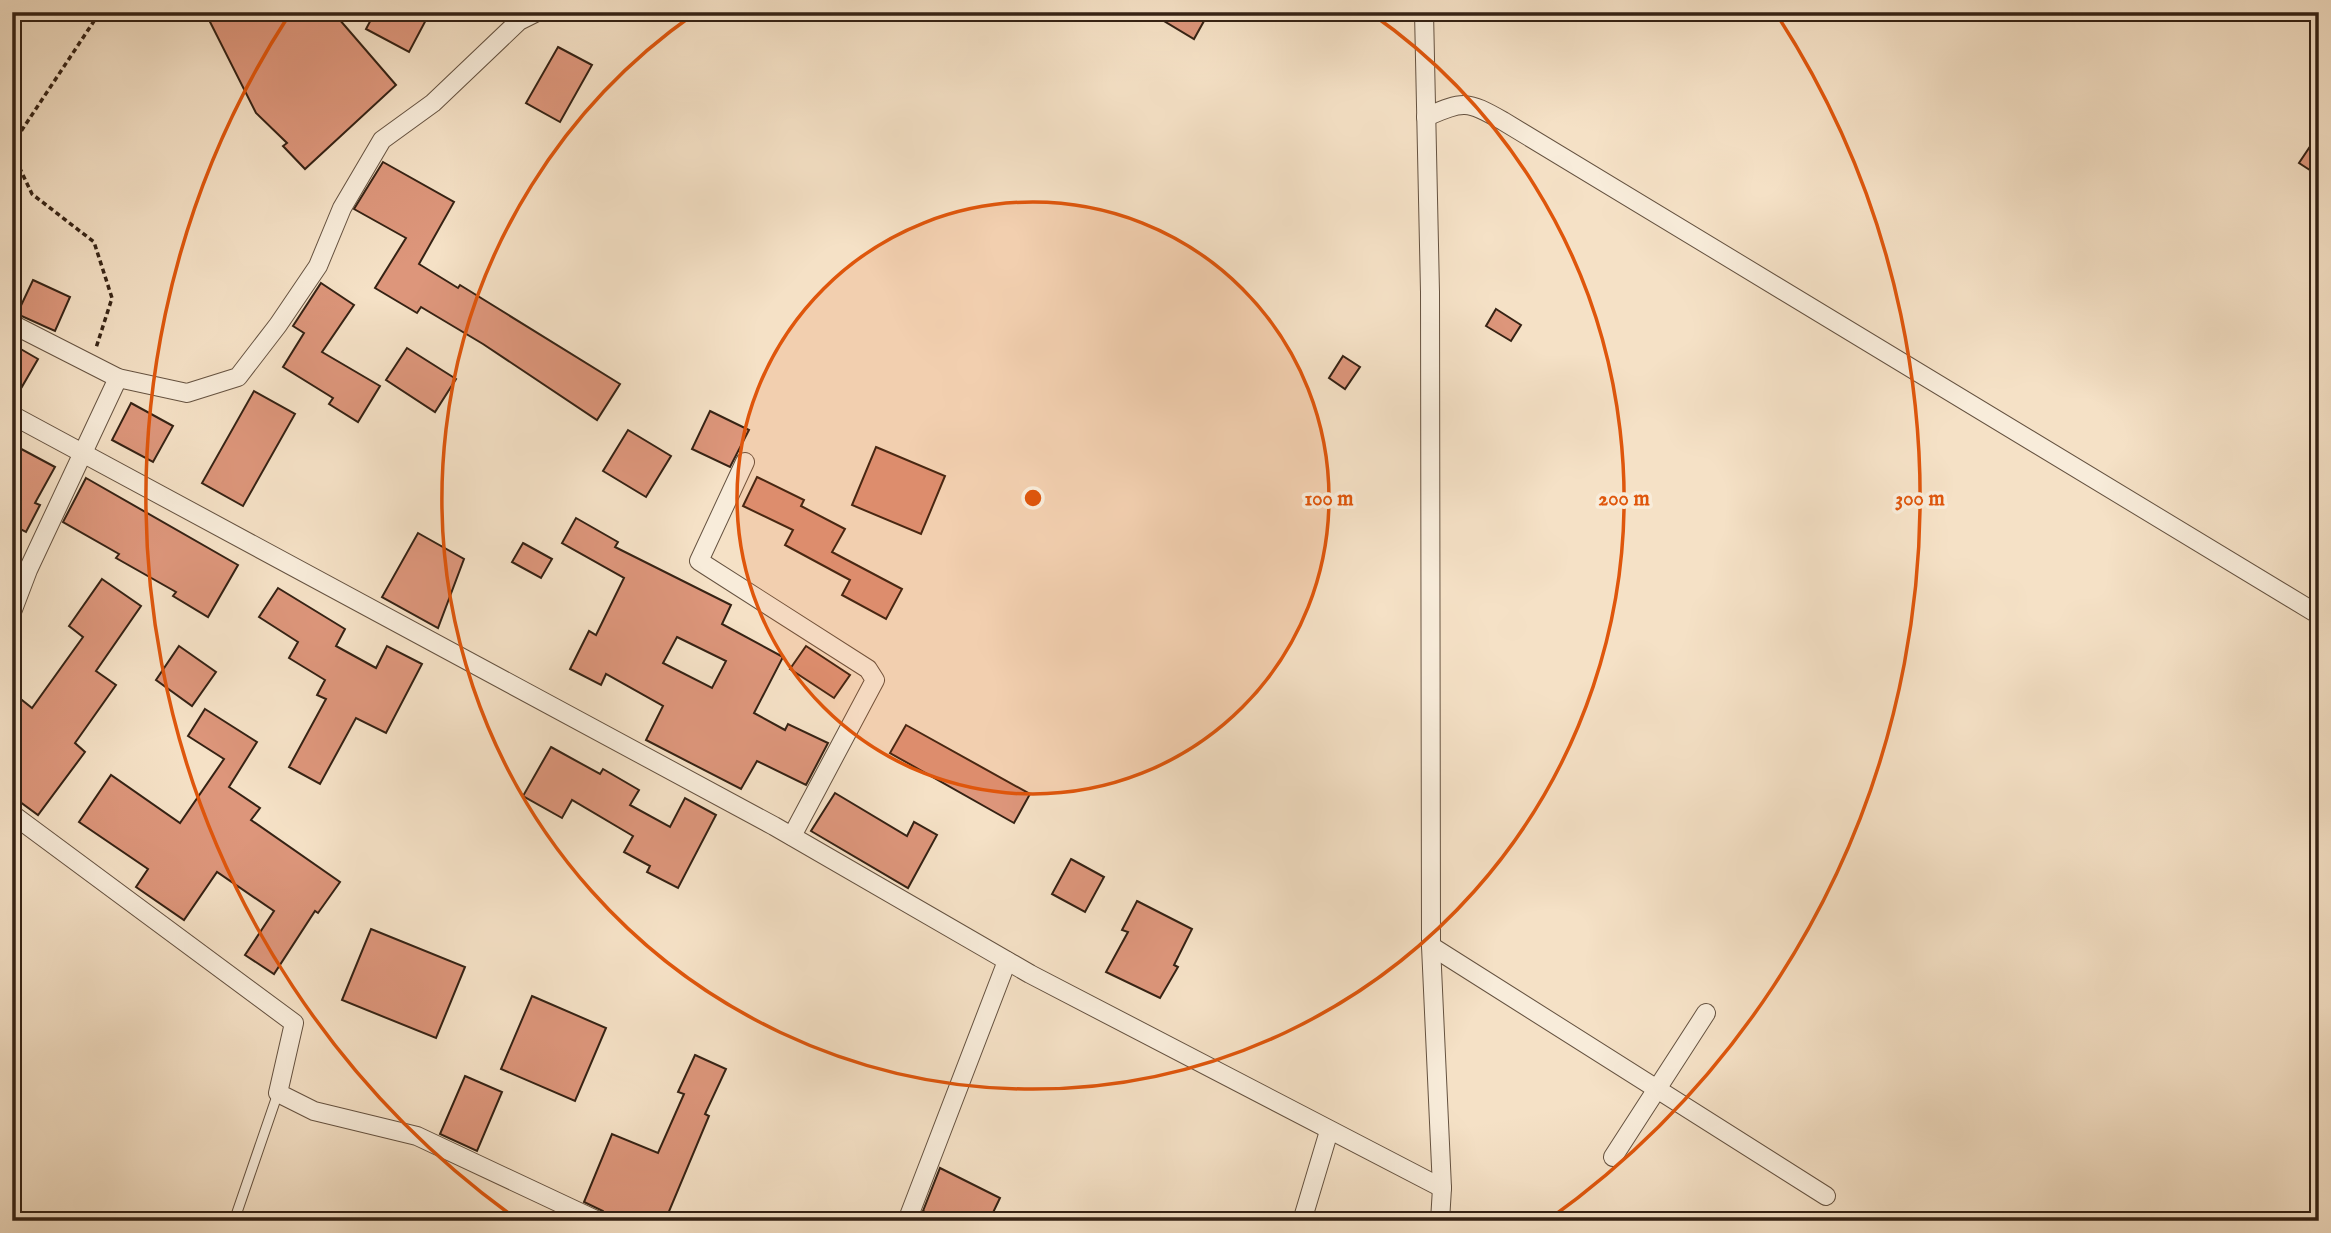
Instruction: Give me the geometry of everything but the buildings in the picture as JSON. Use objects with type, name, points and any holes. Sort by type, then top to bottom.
[{"type":"street","points":[[12,324],[118,378],[187,393],[238,377],[318,266],[342,208],[382,140],[433,103],[519,21],[537,12]]},
{"type":"street","points":[[1424,12],[1430,292],[1432,946],[1442,1188],[1440,1221]]},
{"type":"street","points":[[1426,117],[1454,106],[1473,104],[2319,615]]},
{"type":"street","points":[[12,612],[20,566],[84,456],[118,378]]},
{"type":"street","points":[[12,415],[792,836],[1007,961],[1442,1188]]},
{"type":"street","points":[[745,462],[699,561],[868,669],[874,680],[792,836]]},
{"type":"street","points":[[12,814],[294,1023],[278,1093],[314,1111],[417,1136],[598,1221]]},
{"type":"street","points":[[1432,946],[1826,1196]]},
{"type":"street","points":[[910,1220],[1007,961]]},
{"type":"street","points":[[1614,1157],[1706,1013]]},
{"type":"street","points":[[1302,1221],[1329,1131]]},
{"type":"lane","points":[[234,1221],[278,1093]]},
{"type":"path","points":[[12,145],[100,12]]},
{"type":"path","points":[[12,152],[32,194],[94,242],[112,298],[91,364]]}]
